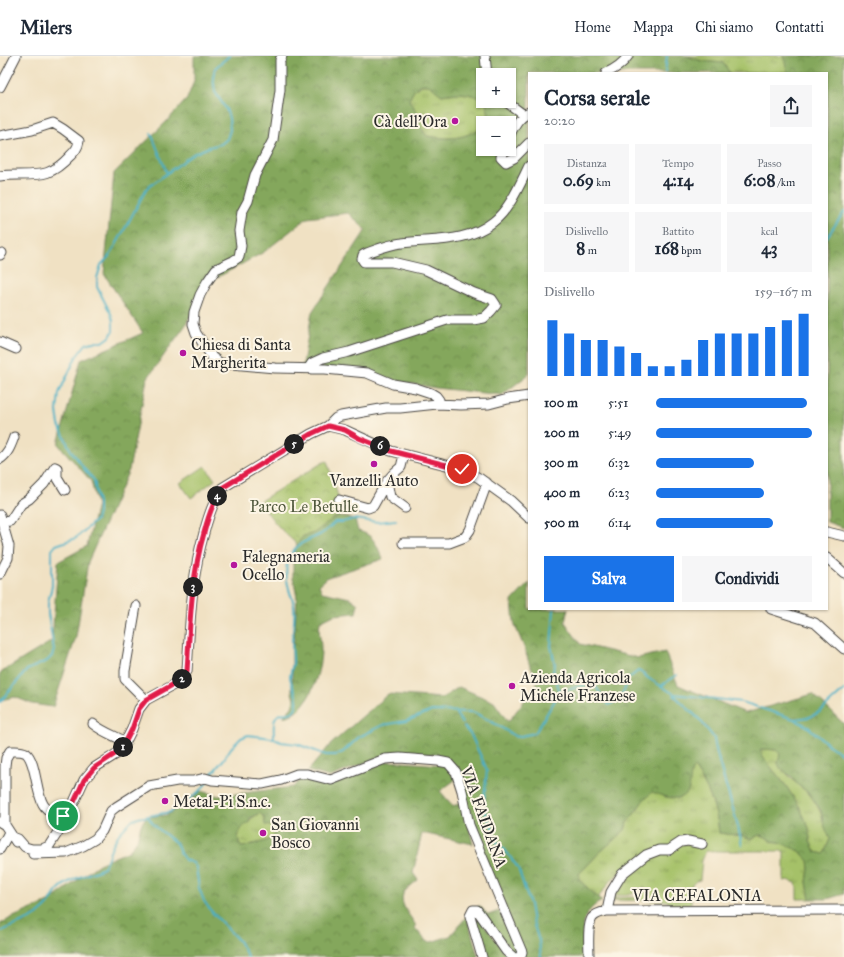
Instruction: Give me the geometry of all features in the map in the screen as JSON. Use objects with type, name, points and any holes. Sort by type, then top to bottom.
[{"type":"street","points":[[0,87],[16,56]]},
{"type":"street","points":[[282,56],[280,60],[280,90],[273,140],[255,175],[248,201],[242,212],[239,231],[241,246],[239,257],[216,270],[207,282],[194,312],[193,324],[200,341],[212,357],[220,363],[274,368],[367,373],[393,384],[416,388],[431,393],[439,400],[437,404]]},
{"type":"street","points":[[485,56],[486,68]]},
{"type":"street","points":[[608,72],[624,62],[628,56]]},
{"type":"street","points":[[516,108],[526,113],[516,122]]},
{"type":"street","points":[[0,136],[32,130],[53,123],[79,141],[79,147],[66,160],[48,173],[0,176]]},
{"type":"street","points":[[516,156],[528,143]]},
{"type":"street","points":[[501,156],[506,162],[516,156]]},
{"type":"street","points":[[311,369],[310,366],[312,363],[323,358],[349,352],[447,320],[473,320],[484,318],[496,305],[492,299],[474,293],[426,270],[392,262],[364,262],[362,259],[363,254],[401,243],[467,236],[493,222],[503,211],[521,185],[528,168]]},
{"type":"street","points":[[0,342],[16,349]]},
{"type":"street","points":[[7,829],[26,847],[32,850],[42,849],[49,846],[65,821],[66,814],[74,802],[84,780],[94,768],[118,752],[126,742],[139,709],[146,700],[181,680],[187,671],[192,588],[198,553],[215,498],[222,488],[311,434],[328,426],[336,418],[341,416],[386,408],[437,404],[489,404],[528,396]]},
{"type":"street","points":[[328,426],[345,430],[359,438],[404,455],[462,469],[487,483],[511,500],[528,517]]},
{"type":"street","points":[[0,459],[11,446],[14,437]]},
{"type":"street","points":[[339,500],[368,508],[373,506],[388,481],[401,467],[404,455]]},
{"type":"street","points":[[0,574],[8,558],[9,546],[1,518],[10,521],[21,504],[29,499],[44,484],[55,467],[57,468],[57,477],[65,490]]},
{"type":"street","points":[[388,481],[390,497],[405,508]]},
{"type":"street","points":[[403,543],[448,543],[465,538],[470,530],[487,483]]},
{"type":"street","points":[[828,532],[844,536]]},
{"type":"street","points":[[828,559],[844,573]]},
{"type":"street","points":[[136,606],[125,679],[146,700]]},
{"type":"street","points":[[774,610],[815,622],[844,649]]},
{"type":"street","points":[[93,724],[102,731],[126,742]]},
{"type":"street","points":[[0,849],[7,829],[4,766],[10,751],[19,750],[26,753],[30,760],[42,804],[57,816],[66,814]]},
{"type":"street","name":"VIA FAIDANA","points":[[7,829],[24,850],[33,854],[66,853],[96,839],[116,806],[149,786],[178,781],[208,779],[262,784],[281,780],[298,774],[307,774],[331,780],[385,759],[400,758],[448,763],[456,772],[464,796],[469,825],[522,952],[519,957]]},
{"type":"street","points":[[589,957],[590,924],[593,917],[599,913],[607,911],[611,892],[622,874],[646,855],[659,850],[669,850],[681,842],[688,840],[702,844]]},
{"type":"street","points":[[482,957],[470,916],[473,910],[477,910],[506,951],[512,957]]},
{"type":"street","name":"VIA CEFALONIA","points":[[607,911],[844,910]]},
{"type":"green space","points":[[194,56],[686,56],[702,61],[723,63],[729,72],[528,72],[528,375],[502,395],[436,388],[350,373],[302,369],[312,312],[366,230],[348,213],[307,218],[264,252],[207,283],[185,326],[147,379],[129,470],[88,562],[76,637],[53,707],[32,704],[15,697],[0,700],[0,673],[52,641],[58,562],[87,546],[97,505],[91,481],[58,444],[81,360],[143,333],[104,274],[114,173],[167,121],[187,99],[194,81]],"holes":[[[476,68],[516,68],[516,108],[487,108],[489,115],[516,116],[516,156],[476,156],[476,131],[456,138],[427,136],[422,129],[418,115],[409,100],[416,88],[424,84],[430,86],[442,95],[463,93],[476,96]]]},
{"type":"green space","points":[[686,56],[783,56],[788,72],[729,72],[723,63],[702,61]]},
{"type":"green space","points":[[783,56],[844,56],[844,528],[828,522],[828,72],[788,72]]},
{"type":"green space","points":[[422,85],[429,85],[442,95],[460,93],[476,96],[476,108],[487,108],[489,116],[476,116],[476,131],[456,138],[427,136],[421,130],[417,112],[409,100],[414,90]]},
{"type":"green space","name":"Parco Le Betulle","points":[[327,461],[338,496],[339,516],[333,518],[314,533],[303,536],[297,544],[286,535],[260,501]]},
{"type":"green space","points":[[205,466],[215,480],[191,498],[180,483]]},
{"type":"green space","points":[[339,516],[355,519],[358,531],[372,538],[383,559],[328,577],[319,585],[322,592],[350,598],[358,604],[356,613],[334,615],[320,622],[321,657],[314,684],[306,701],[300,708],[293,714],[283,717],[292,707],[294,700],[292,692],[292,650],[297,598],[293,577],[293,555],[297,544],[303,536],[314,533],[333,517]]},
{"type":"green space","points":[[528,584],[528,610],[568,610],[565,622],[580,644],[638,658],[665,652],[678,685],[746,713],[813,694],[844,724],[844,894],[827,899],[810,899],[807,882],[809,869],[808,860],[800,851],[779,842],[772,841],[764,836],[759,835],[751,839],[744,836],[719,833],[711,798],[694,767],[692,770],[689,789],[686,794],[682,797],[672,798],[652,792],[642,802],[627,822],[625,830],[599,853],[579,874],[579,880],[602,901],[589,911],[585,918],[583,933],[583,957],[523,957],[473,828],[450,761],[435,754],[385,755],[330,777],[308,771],[330,745],[388,694],[442,698],[459,687],[494,702],[508,722],[537,684],[537,678],[530,666],[514,623],[512,601]],"holes":[[[760,750],[776,750],[780,754],[778,763],[780,768],[809,793],[821,811],[824,825],[830,839],[824,854],[815,852],[810,841],[809,828],[799,806],[786,786],[762,756]]]},
{"type":"green space","points":[[759,750],[776,750],[780,754],[778,763],[797,784],[808,793],[816,804],[822,815],[830,839],[824,854],[815,852],[810,841],[809,828],[799,806],[786,786],[762,756]]},
{"type":"green space","points":[[386,761],[442,765],[450,769],[455,780],[440,791],[453,806],[463,802],[473,844],[422,833],[413,873],[418,880],[405,891],[402,900],[405,909],[416,926],[415,928],[426,941],[431,942],[450,936],[467,916],[478,957],[0,957],[0,924],[48,902],[99,864],[129,851],[137,840],[141,825],[146,817],[167,815],[189,802],[201,791],[219,796],[293,787],[302,778],[330,785]],"holes":[[[260,813],[264,817],[265,825],[275,827],[272,838],[241,847],[238,840],[240,830],[249,823],[250,818]]]},
{"type":"green space","points":[[694,767],[711,798],[719,833],[744,836],[751,839],[759,835],[764,836],[772,841],[779,842],[800,851],[808,860],[809,869],[807,882],[810,899],[797,899],[796,883],[788,880],[784,881],[784,851],[706,851],[702,861],[700,880],[696,881],[691,886],[691,904],[668,905],[668,901],[611,900],[612,898],[637,897],[646,890],[644,887],[629,895],[612,895],[618,885],[638,863],[682,844],[694,843],[706,846],[703,841],[695,840],[687,836],[625,868],[611,880],[598,898],[579,880],[579,874],[599,853],[625,830],[627,822],[652,791],[665,797],[679,798]]},
{"type":"green space","points":[[260,813],[270,825],[275,827],[275,835],[269,840],[241,847],[238,836],[240,831],[246,823]]},
{"type":"green space","points":[[479,905],[488,915],[499,911],[519,950],[518,954],[514,954],[478,909]]},
{"type":"green space","points":[[475,912],[508,957],[485,957],[473,914]]},
{"type":"waterway","points":[[0,702],[27,670],[47,661],[52,656],[54,650],[48,614],[48,602],[52,586],[52,550],[56,545],[76,538],[96,520],[98,513],[98,503],[94,480],[70,449],[59,425],[57,411],[59,393],[76,357],[86,344],[103,342],[110,337],[113,331],[111,314],[97,287],[97,278],[101,265],[111,254],[147,188],[193,154],[209,147],[221,144],[227,139],[230,130],[229,118],[226,109],[215,92],[213,77],[215,68],[229,56]]},
{"type":"waterway","points":[[665,72],[667,56]]},
{"type":"waterway","points":[[151,133],[167,173]]},
{"type":"waterway","points":[[828,236],[844,212]]},
{"type":"waterway","points":[[273,738],[274,721],[277,716],[280,714],[290,713],[293,711],[297,703],[290,677],[293,662],[292,643],[294,612],[286,576],[286,567],[289,558],[297,547],[323,533],[335,522],[343,522],[353,519],[377,522],[396,520]]},
{"type":"waterway","points":[[554,610],[551,646],[555,665],[553,671],[560,692]]},
{"type":"waterway","points":[[210,776],[231,748],[241,738],[248,735],[272,738],[281,742],[297,744],[326,755],[336,755],[343,752],[359,737],[383,725],[406,721],[432,711],[473,712],[516,737],[535,733],[560,692],[588,684],[596,687],[608,705],[619,698],[624,691],[628,679],[638,671],[674,694],[742,702],[794,719],[807,726],[830,746],[844,755]]},
{"type":"waterway","points":[[661,686],[677,675]]},
{"type":"waterway","points":[[795,719],[810,717],[821,711],[844,690]]},
{"type":"waterway","points":[[674,695],[700,720],[714,738]]},
{"type":"waterway","points":[[455,712],[462,723]]},
{"type":"waterway","points":[[464,727],[471,735],[487,770],[484,799],[485,813],[492,826],[495,840],[506,851],[518,868],[530,904],[533,922],[539,941],[541,957]]},
{"type":"waterway","points":[[714,739],[742,846]]},
{"type":"waterway","points":[[0,932],[37,915],[49,904],[55,893],[63,885],[104,868],[113,844],[119,834],[131,821],[138,818],[170,812],[201,790],[207,782]]},
{"type":"waterway","points":[[147,816],[155,826],[176,843],[185,860],[193,863],[196,867],[199,888],[204,901],[211,911],[239,941],[248,957]]},
{"type":"place","name":"Cà dell'Ora","points":[[455,121]]},
{"type":"place","name":"Chiesa di Santa Margherita","points":[[183,353]]},
{"type":"place","name":"Vanzelli Auto","points":[[374,464]]},
{"type":"place","name":"Falegnameria Ocello","points":[[234,565]]},
{"type":"place","name":"Azienda Agricola Michele Franzese","points":[[512,686]]},
{"type":"place","name":"Metal-Pi S.n.c.","points":[[165,801]]},
{"type":"place","name":"San Giovanni Bosco","points":[[263,833]]},
{"type":"route","points":[[63,816],[74,802],[84,780],[94,768],[123,747],[132,729],[139,709],[146,700],[181,680],[187,671],[192,588],[198,553],[215,498],[222,488],[311,434],[328,426],[345,430],[359,438],[391,451],[462,469]]}]
